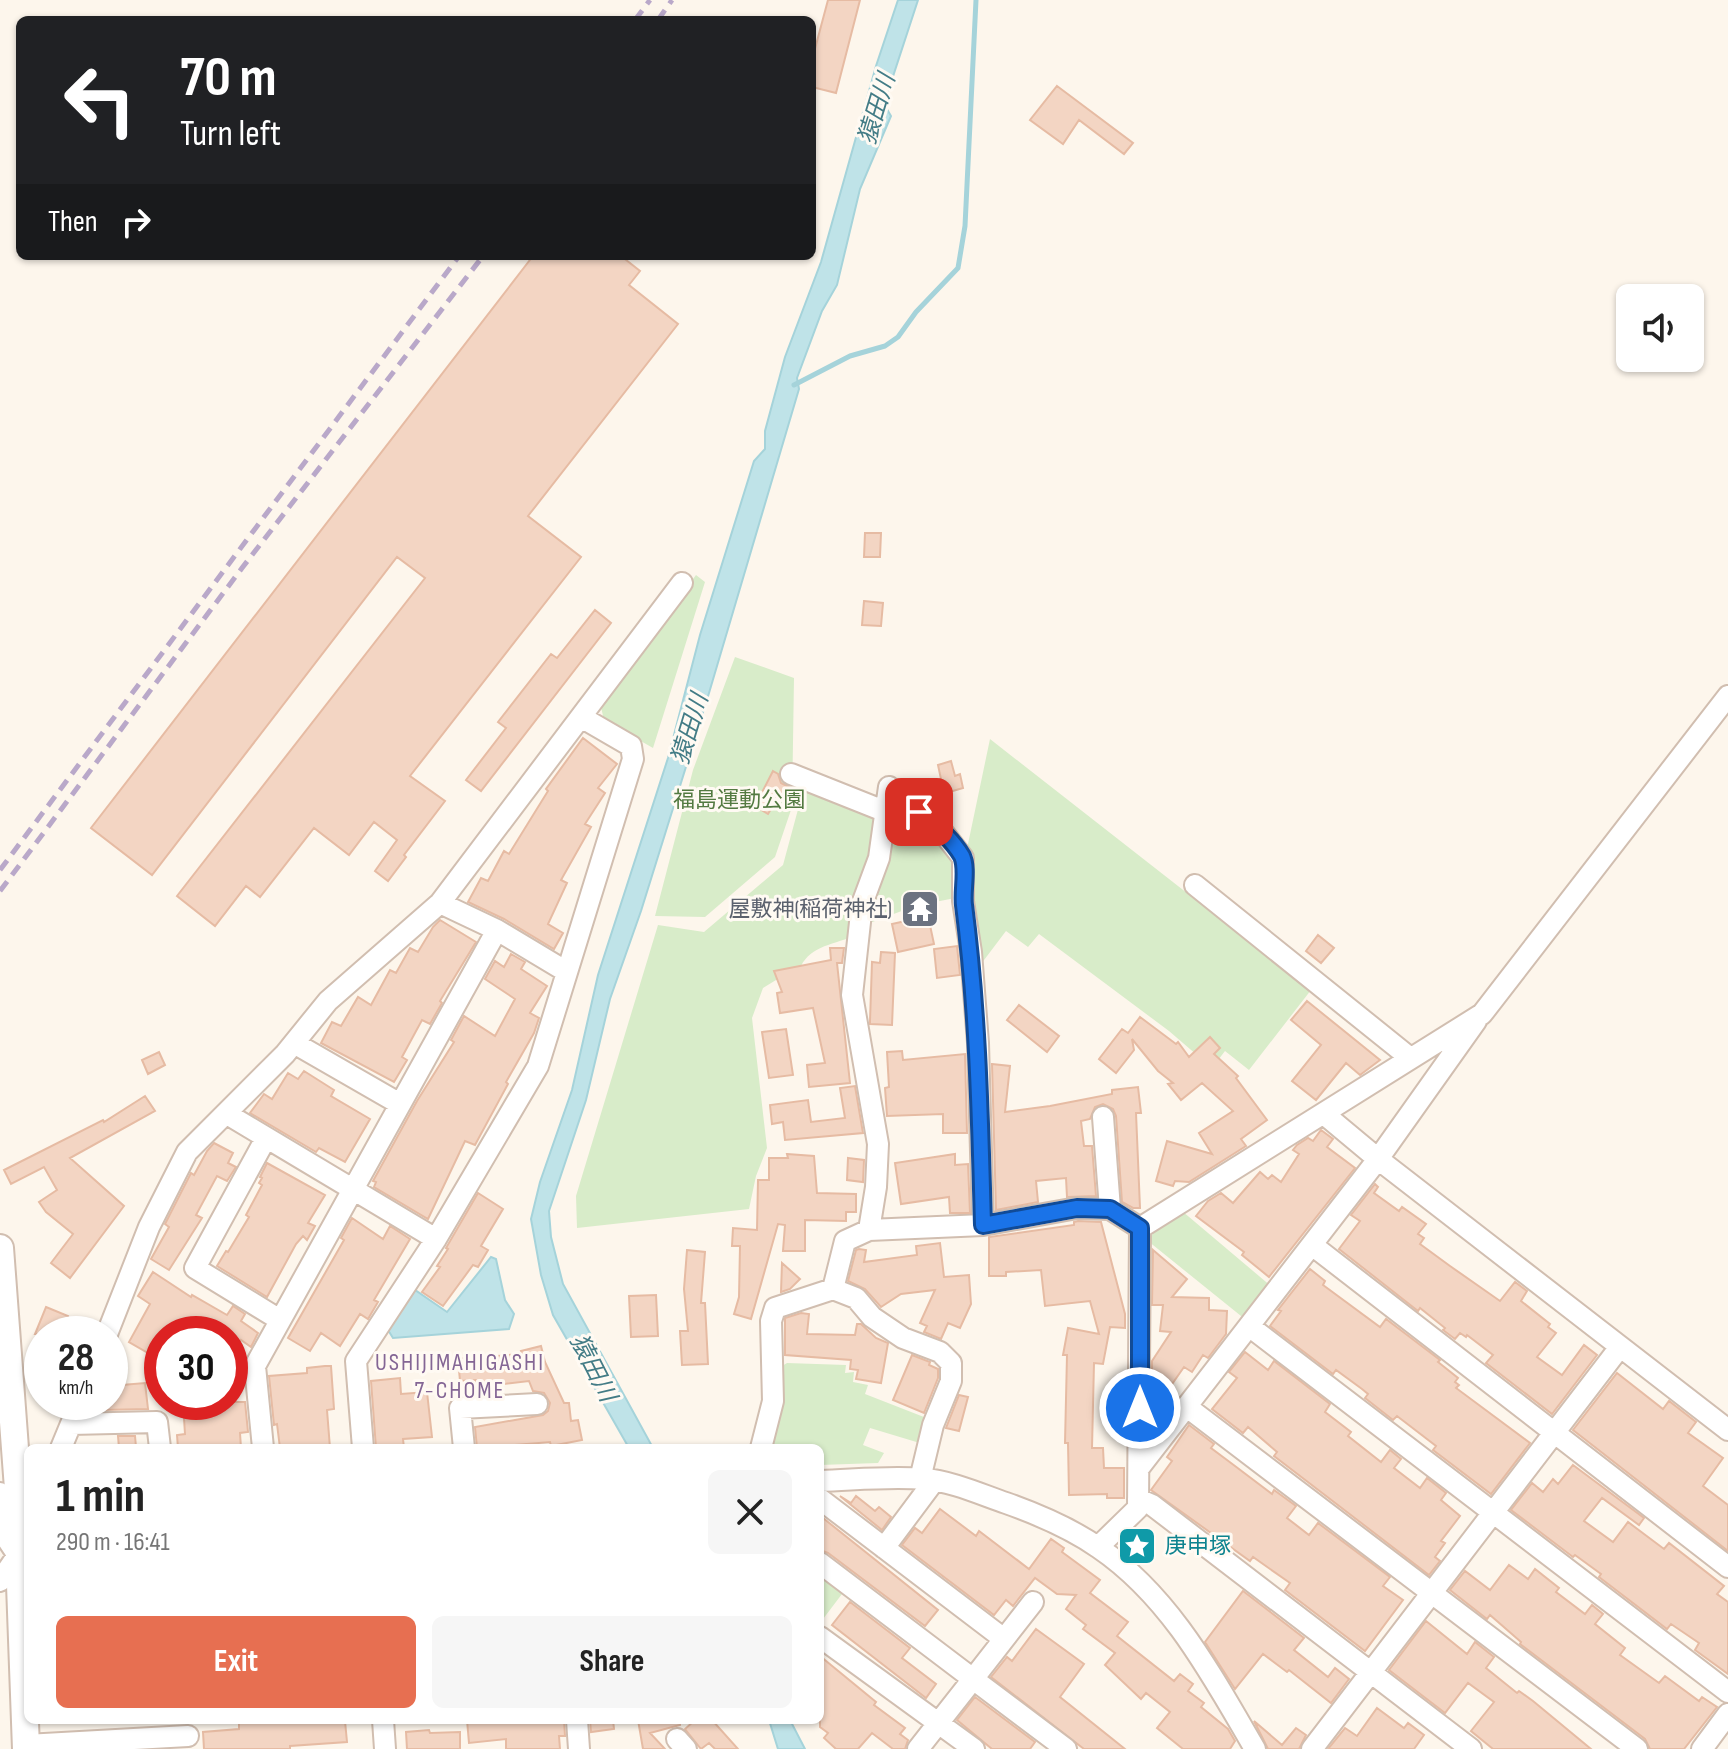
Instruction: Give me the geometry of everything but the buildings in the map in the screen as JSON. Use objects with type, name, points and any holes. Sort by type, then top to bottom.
[{"type":"street","points":[[114,1316],[170,1182],[187,1152],[294,1043],[328,1001],[440,903],[682,583]]},
{"type":"street","points":[[1139,1468],[1378,1159],[1482,1014],[1728,696]]},
{"type":"street","points":[[363,1444],[356,1361],[436,1239],[538,1066],[633,759],[631,746],[581,717]]},
{"type":"street","points":[[791,774],[888,798],[901,798],[938,826],[963,858],[963,901],[971,952],[978,1043],[983,1225]]},
{"type":"street","points":[[869,1230],[876,1187],[878,1144],[852,995],[862,904],[879,858],[888,798]]},
{"type":"street","points":[[1195,885],[1409,1057]]},
{"type":"street","points":[[440,903],[497,930],[567,972]]},
{"type":"street","points":[[263,1444],[255,1366],[497,930]]},
{"type":"street","points":[[1140,1228],[1482,1014]]},
{"type":"street","points":[[294,1043],[400,1104]]},
{"type":"street","points":[[227,1114],[436,1239]]},
{"type":"street","points":[[1324,1114],[1728,1430]]},
{"type":"street","points":[[1103,1117],[1110,1209]]},
{"type":"street","points":[[266,1138],[195,1268],[280,1320]]},
{"type":"street","points":[[833,1289],[845,1241],[869,1230],[983,1225],[1077,1208],[1110,1209],[1140,1228]]},
{"type":"street","points":[[1098,1547],[1138,1508],[1140,1228]]},
{"type":"street","points":[[1312,1245],[1728,1567]]},
{"type":"street","points":[[0,1248],[16,1501],[23,1547],[24,1598]]},
{"type":"street","points":[[762,1444],[773,1401],[771,1321],[775,1308],[833,1289],[856,1298],[872,1317],[903,1338],[940,1352],[951,1363],[951,1381],[933,1425],[927,1480],[884,1548]]},
{"type":"street","points":[[1249,1326],[1728,1692]]},
{"type":"street","points":[[1312,1749],[1620,1347]]},
{"type":"street","points":[[464,1444],[460,1408],[537,1404]]},
{"type":"street","points":[[1187,1407],[1637,1749]]},
{"type":"street","points":[[63,1444],[73,1420]]},
{"type":"street","points":[[71,1424],[157,1422],[160,1444]]},
{"type":"street","points":[[824,1481],[927,1480],[1025,1510],[1098,1547],[1132,1575],[1171,1616],[1194,1647],[1255,1749]]},
{"type":"street","points":[[1138,1499],[1152,1505],[1471,1749]]},
{"type":"street","points":[[824,1502],[1004,1639]]},
{"type":"street","points":[[0,1581],[23,1547]]},
{"type":"street","points":[[824,1566],[1066,1749]]},
{"type":"street","points":[[918,1749],[1033,1602]]},
{"type":"street","points":[[824,1640],[974,1749]]},
{"type":"street","points":[[1702,1749],[1728,1714]]},
{"type":"street","points":[[26,1724],[26,1747],[188,1735]]},
{"type":"street","points":[[383,1724],[385,1749]]},
{"type":"street","points":[[577,1724],[579,1749]]},
{"type":"green space","points":[[696,575],[705,582],[653,748],[604,720],[600,703]]},
{"type":"green space","name":"福島運動公園","points":[[735,657],[794,678],[792,807],[775,857],[705,917],[655,916],[693,770]]},
{"type":"green space","points":[[990,739],[1311,990],[1249,1070],[1225,1051],[1212,1068],[1169,1031],[1039,934],[1028,947],[1006,931],[978,968],[967,903],[968,844]]},
{"type":"green space","points":[[803,791],[877,815],[849,938],[811,954],[805,959],[798,975],[776,980],[763,988],[752,1018],[767,1148],[756,1176],[749,1209],[577,1228],[576,1196],[658,925],[704,932],[783,865]]},
{"type":"green space","points":[[893,810],[905,810],[944,842],[955,859],[955,898],[915,906],[867,924],[883,865]]},
{"type":"green space","points":[[1182,1211],[1272,1287],[1246,1320],[1148,1241],[1159,1225]]},
{"type":"green space","points":[[787,1363],[846,1365],[845,1373],[854,1372],[853,1382],[868,1385],[865,1394],[929,1419],[923,1444],[870,1428],[863,1445],[884,1453],[878,1463],[824,1465],[824,1444],[767,1444],[779,1368]]},
{"type":"green space","points":[[824,1574],[845,1590],[824,1618]]},
{"type":"water","name":"猿田川","points":[[898,0],[918,0],[884,104],[891,116],[860,189],[837,285],[822,311],[797,378],[799,389],[709,693],[641,911],[610,999],[586,1100],[549,1211],[551,1237],[563,1284],[651,1444],[627,1444],[553,1315],[541,1275],[531,1219],[540,1182],[572,1090],[598,975],[668,758],[700,635],[754,461],[765,449],[765,431],[785,357],[821,262],[876,66]]},
{"type":"water","points":[[491,1257],[496,1259],[505,1300],[514,1314],[509,1329],[393,1338],[388,1330],[415,1290],[447,1312]]},
{"type":"water","points":[[770,1724],[792,1724],[805,1749],[778,1749]]},
{"type":"waterway","points":[[794,385],[850,356],[885,346],[898,337],[916,312],[958,268],[965,226],[976,0]]},
{"type":"railway","points":[[638,16],[650,0]]},
{"type":"railway","points":[[661,16],[672,0]]},
{"type":"railway","points":[[0,870],[456,260]]},
{"type":"railway","points":[[0,891],[242,568],[480,260]]},
{"type":"place","name":"屋敷神(稲荷神社)","points":[[920,909]]},
{"type":"place","name":"庚申塚","points":[[1137,1546]]},
{"type":"district","name":"USHIJIMAHIGASHI 7-CHOME","points":[[460,1376]]},
{"type":"route","points":[[919,812],[938,826],[963,858],[963,901],[971,952],[978,1043],[983,1225],[1077,1208],[1110,1209],[1140,1228],[1140,1408]]}]
